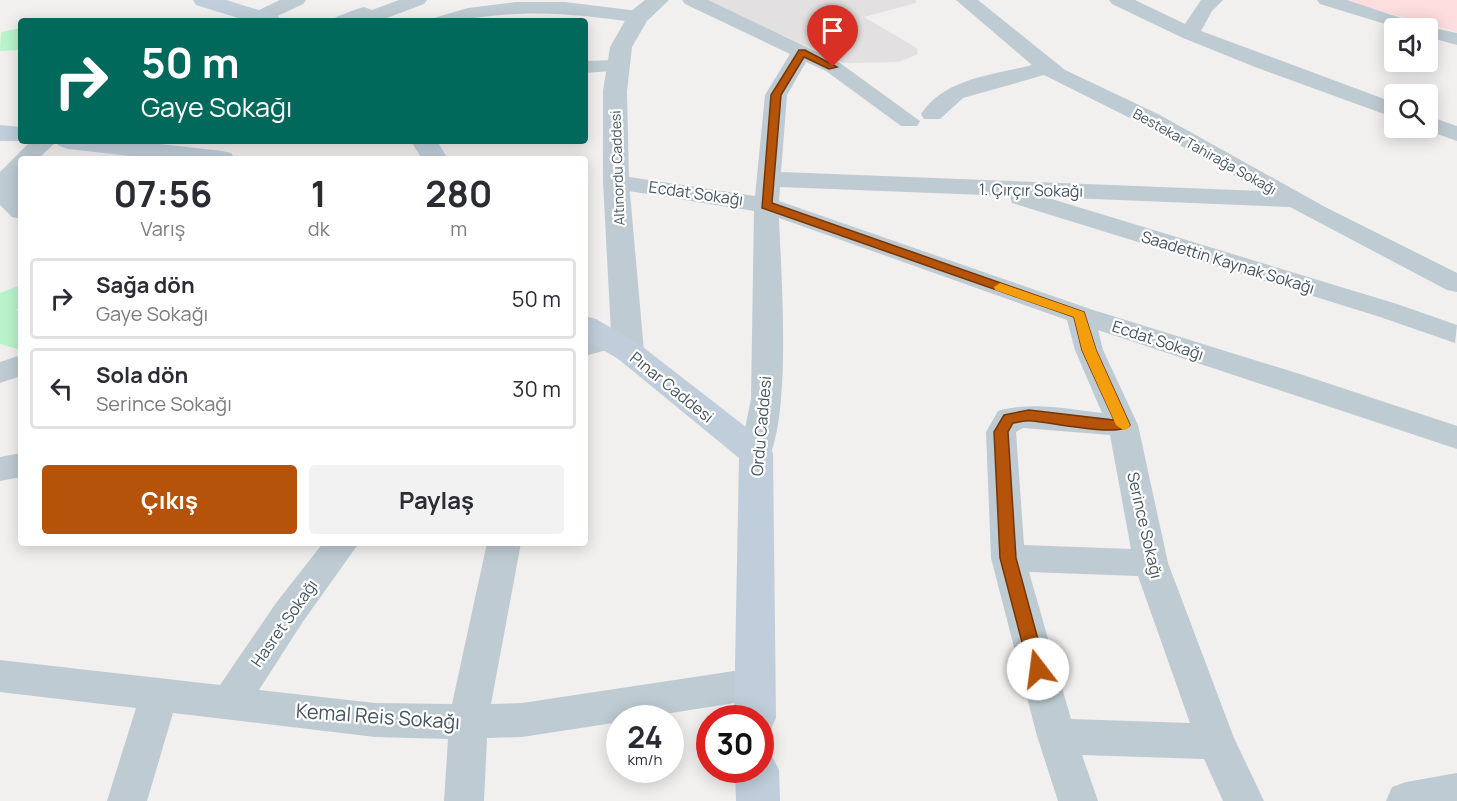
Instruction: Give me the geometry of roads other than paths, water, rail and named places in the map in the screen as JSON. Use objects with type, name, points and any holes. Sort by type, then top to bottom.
[{"type":"main road","points":[[204,0],[262,18]]},
{"type":"main road","points":[[0,133],[18,135]]},
{"type":"main road","points":[[94,144],[196,156]]},
{"type":"main road","name":"Pınar Caddesi","points":[[602,341],[756,453]]},
{"type":"main road","name":"Ordu Caddesi","points":[[755,701],[756,453]]},
{"type":"main road","points":[[757,783],[758,801]]},
{"type":"street","points":[[267,18],[296,0]]},
{"type":"street","points":[[351,18],[364,13],[371,17],[417,0]]},
{"type":"street","points":[[424,0],[444,18]]},
{"type":"street","name":"Altınordu Caddesi","points":[[602,341],[616,182],[617,66],[621,47],[638,17],[658,0]]},
{"type":"street","points":[[692,0],[850,77],[909,121]]},
{"type":"street","name":"Bestekar Tahirağa Sokağı","points":[[966,0],[1046,68],[1080,87],[1150,119],[1294,200],[1457,284]]},
{"type":"street","points":[[1119,0],[1190,34],[1384,107]]},
{"type":"street","points":[[1190,34],[1204,8],[1213,0]]},
{"type":"street","points":[[1327,0],[1385,18]]},
{"type":"street","points":[[453,18],[481,10],[538,5],[638,17]]},
{"type":"street","points":[[1438,34],[1457,39]]},
{"type":"street","name":"Ordu Caddesi","points":[[756,453],[766,399],[767,192],[776,95],[802,52]]},
{"type":"street","points":[[588,67],[617,66]]},
{"type":"street","points":[[932,114],[955,93],[1046,68]]},
{"type":"street","points":[[1438,127],[1457,134]]},
{"type":"street","points":[[28,156],[42,144]]},
{"type":"street","points":[[18,164],[4,186],[7,199],[18,209]]},
{"type":"street","name":"Ecdat Sokağı","points":[[616,182],[767,192],[1080,315],[1293,382],[1457,438]]},
{"type":"street","name":"1. Çırçır Sokağı","points":[[767,192],[1002,190],[1294,200]]},
{"type":"street","name":"Saadettin Kaynak Sokağı","points":[[1002,190],[1033,203],[1387,310],[1455,334]]},
{"type":"street","name":"Serince Sokağı","points":[[1080,315],[1089,350],[1123,425],[1151,563],[1216,742],[1244,801]]},
{"type":"street","points":[[0,354],[18,362]]},
{"type":"street","points":[[0,373],[18,364]]},
{"type":"street","points":[[1078,801],[1056,736],[1008,558],[1001,432],[1009,419],[1029,415],[1092,424],[1123,425]]},
{"type":"street","points":[[0,469],[18,466]]},
{"type":"street","name":"Hasret Sokağı","points":[[229,704],[289,613],[340,546]]},
{"type":"street","points":[[464,801],[468,722],[503,546]]},
{"type":"street","points":[[1008,558],[1151,563]]},
{"type":"street","name":"Kemal Reis Sokağı","points":[[0,676],[375,720],[468,722],[522,720],[755,701]]},
{"type":"street","points":[[127,801],[159,696]]},
{"type":"street","points":[[1056,736],[1216,742]]},
{"type":"street","points":[[1406,801],[1457,792]]}]
